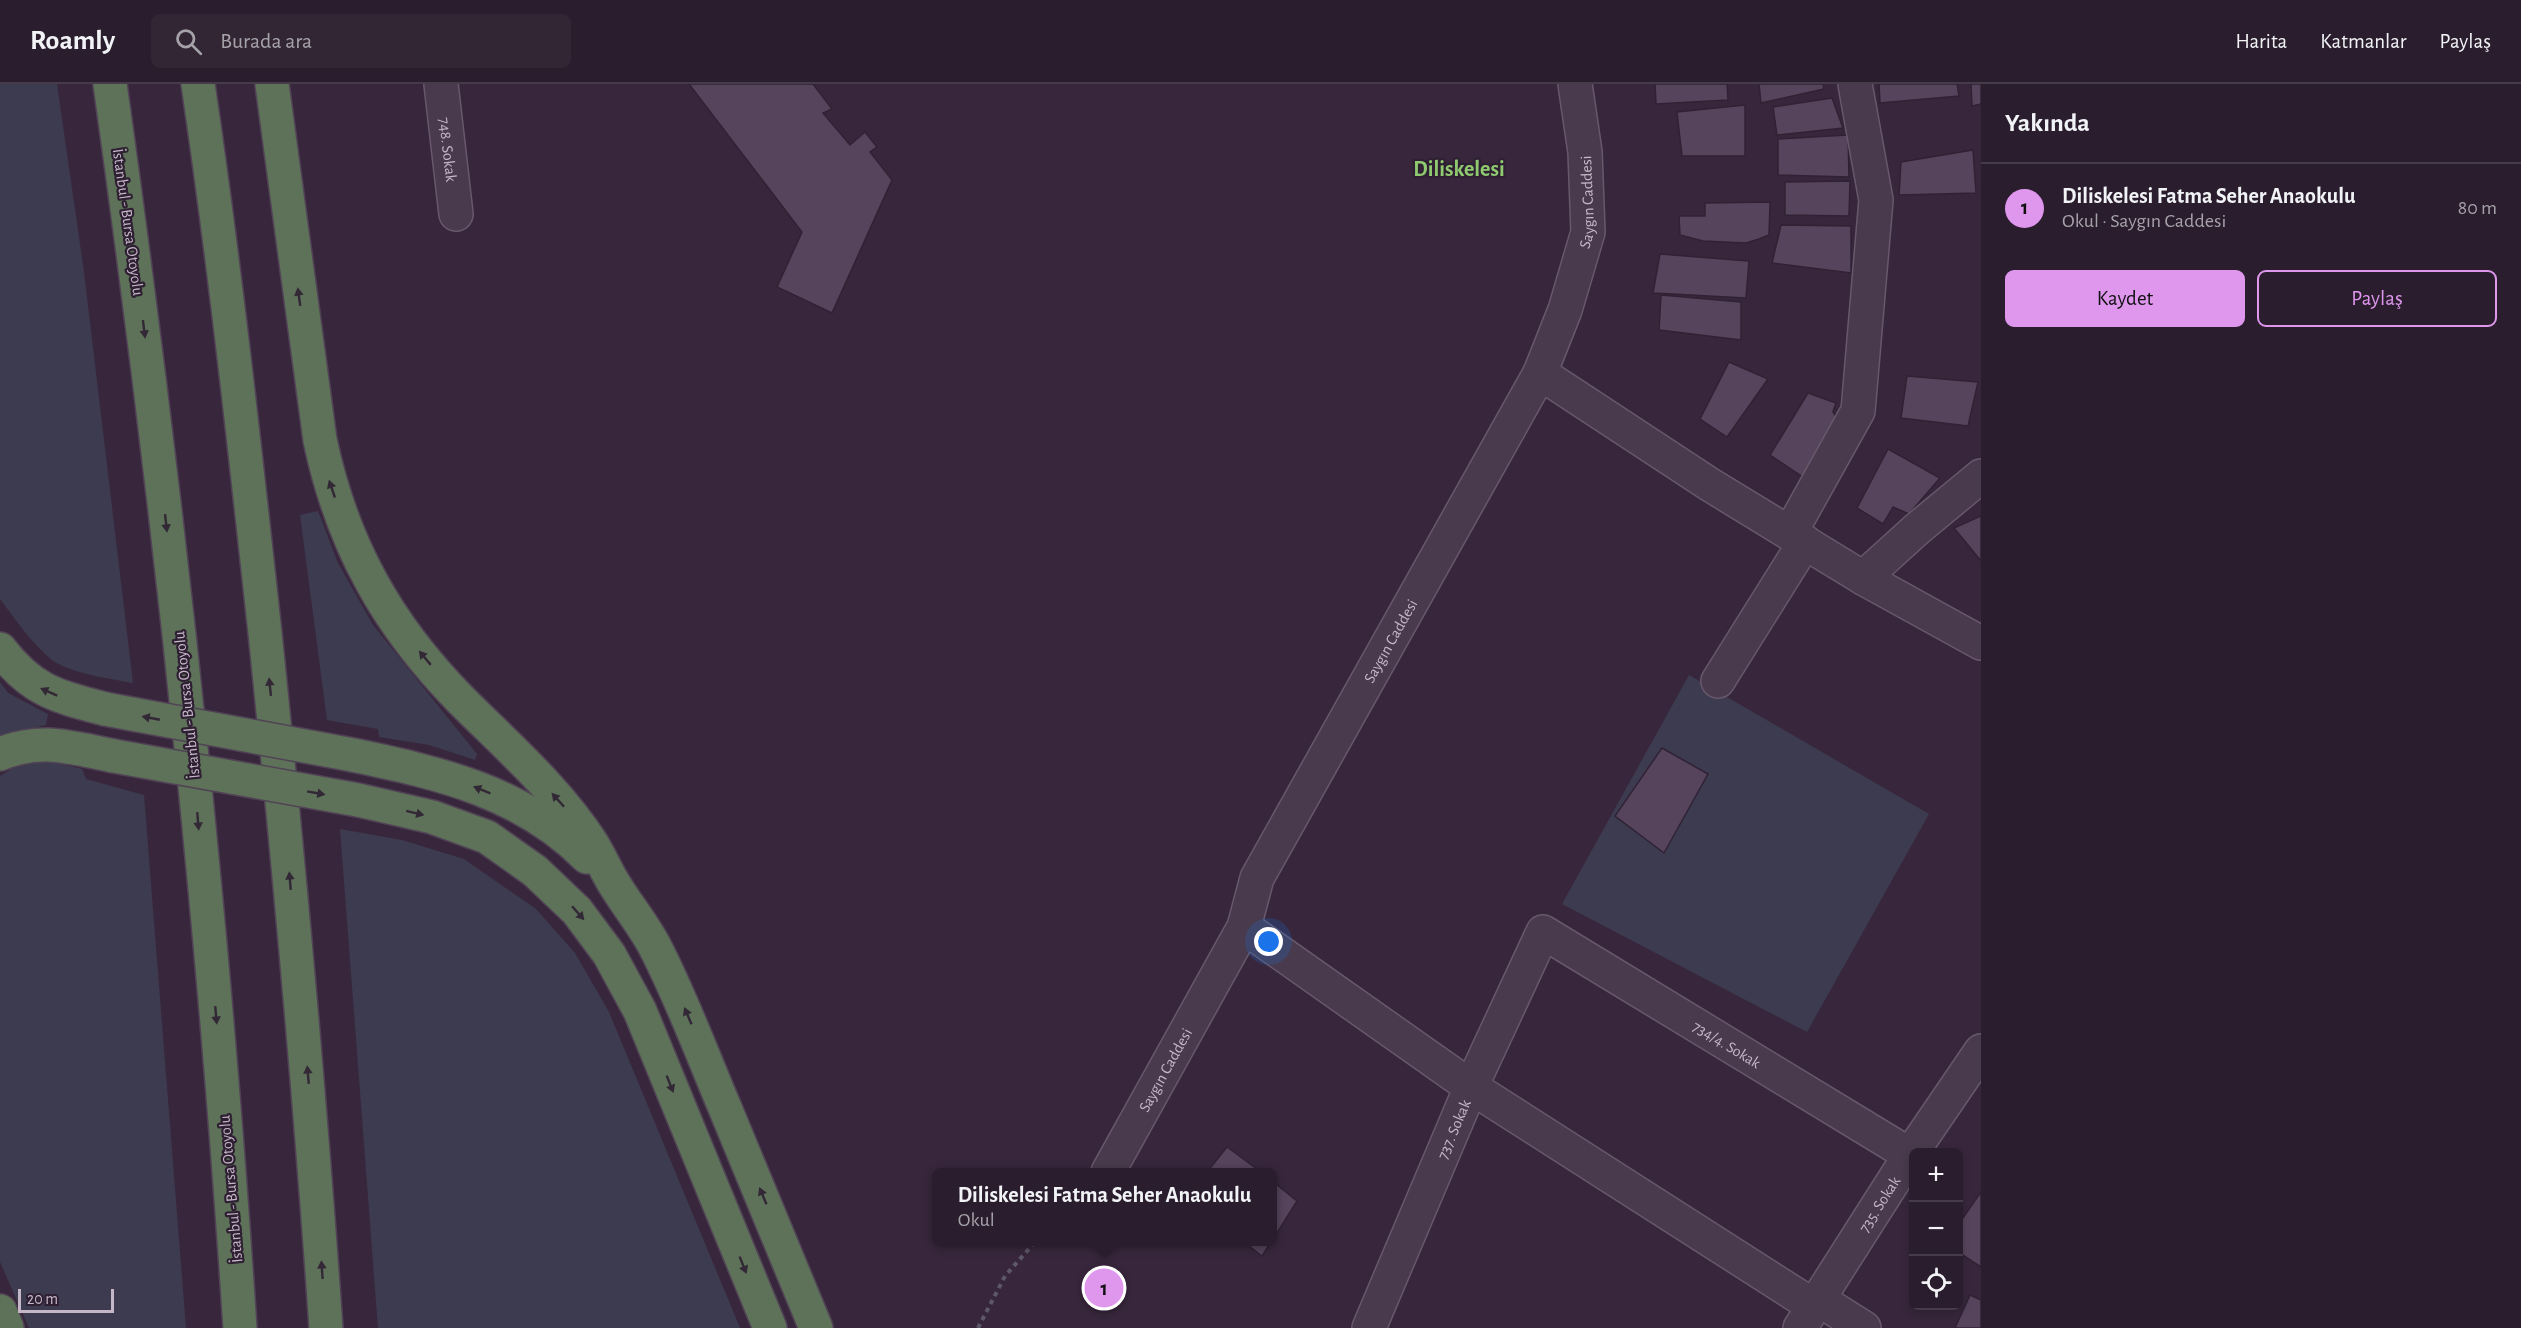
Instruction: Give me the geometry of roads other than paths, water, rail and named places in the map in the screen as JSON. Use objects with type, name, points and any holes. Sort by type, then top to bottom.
[{"type":"highway","name":"İstanbul - Bursa Otoyolu","points":[[110,84],[140,295],[195,792],[215,1004],[240,1328]]},
{"type":"highway","points":[[198,84],[244,434],[285,830],[310,1095],[326,1328]]},
{"type":"highway","points":[[272,84],[314,403],[328,479],[343,523],[366,574],[393,619],[459,698],[518,756],[572,816],[594,846],[614,884],[654,945],[686,1012],[816,1328]]},
{"type":"highway","points":[[0,649],[13,666],[34,685],[62,698],[105,709],[425,770],[496,795],[536,816],[575,845],[614,884]]},
{"type":"highway","points":[[0,754],[32,744],[56,745],[358,800],[432,817],[487,837],[535,871],[578,911],[609,954],[640,1011],[770,1328]]},
{"type":"highway","points":[[0,1311],[7,1328]]},
{"type":"street","name":"748. Sokak","points":[[441,84],[456,214]]},
{"type":"street","name":"Saygın Caddesi","points":[[1111,1168],[1244,927],[1257,878],[1540,373],[1565,310],[1588,232],[1585,152],[1575,84]]},
{"type":"street","points":[[1718,681],[1798,537],[1858,411],[1876,200],[1855,84]]},
{"type":"street","points":[[1540,373],[1709,484],[1863,578],[1981,643]]},
{"type":"street","points":[[1863,578],[1981,476]]},
{"type":"street","points":[[1244,927],[1471,1087],[1811,1311],[1864,1328]]},
{"type":"street","name":"737. Sokak","points":[[1370,1328],[1471,1087],[1543,932]]},
{"type":"street","name":"734/4. Sokak","points":[[1543,932],[1909,1154]]},
{"type":"street","name":"735. Sokak","points":[[1915,1148],[1981,1051]]},
{"type":"street","name":"735. Sokak","points":[[1811,1311],[1909,1157]]},
{"type":"place","name":"Diliskelesi Fatma Seher Anaokulu","points":[[1104,1288]]},
{"type":"district","name":"Diliskelesi","points":[[1459,168]]}]
